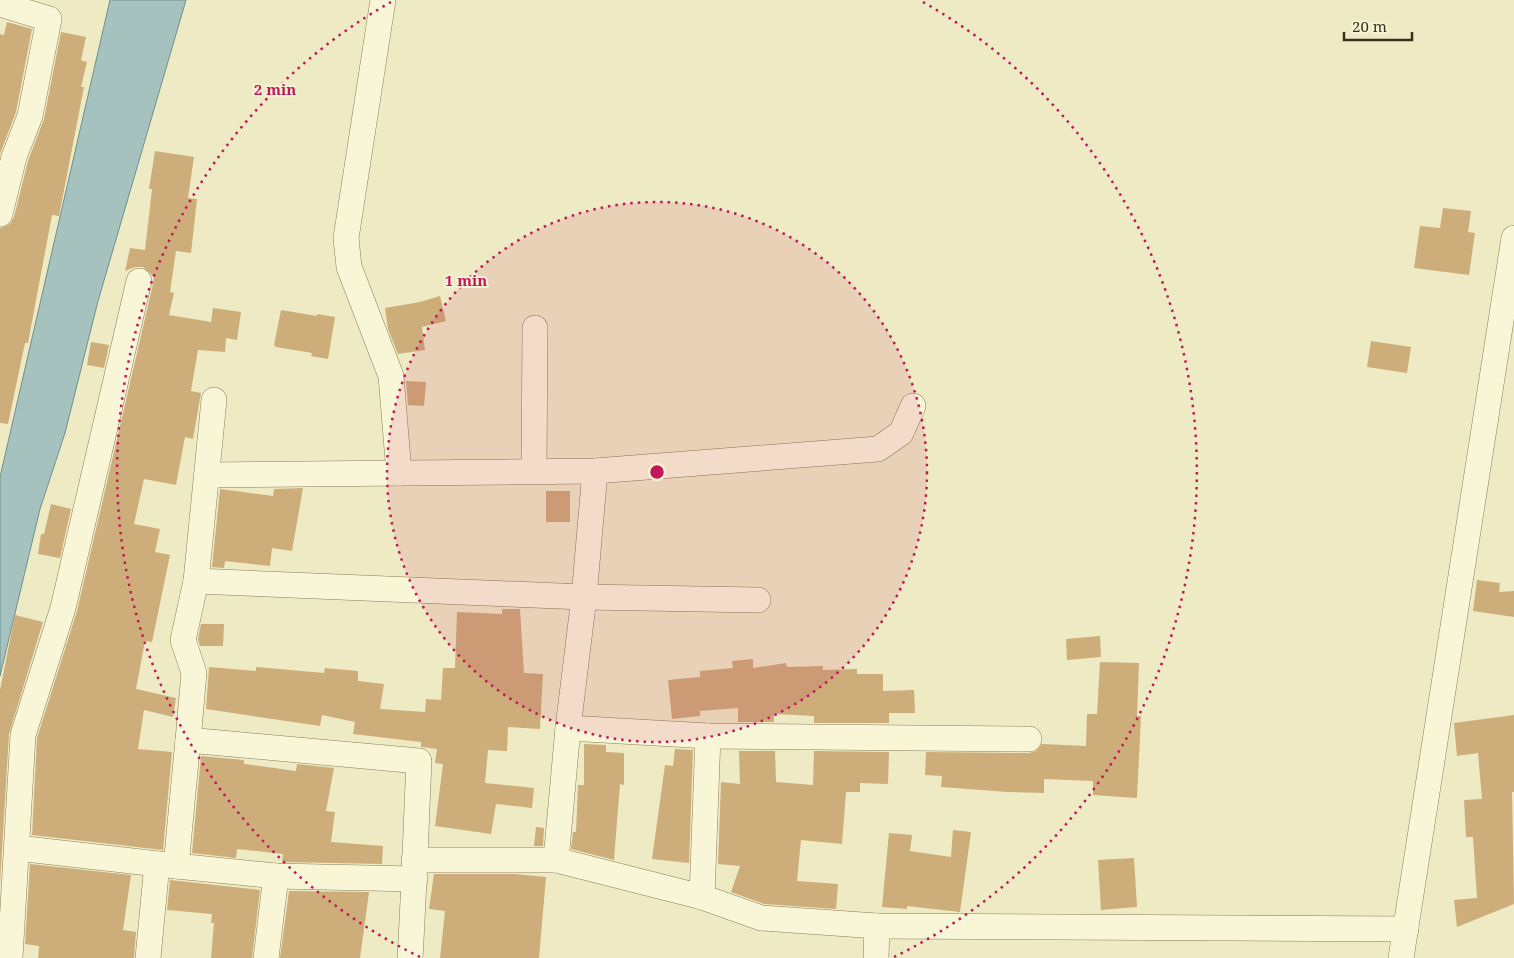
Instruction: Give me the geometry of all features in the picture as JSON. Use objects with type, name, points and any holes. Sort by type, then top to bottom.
[{"type":"street","points":[[383,0],[346,238],[348,267],[391,376],[399,473]]},
{"type":"street","points":[[0,4],[49,20],[30,116],[14,157],[0,214]]},
{"type":"street","points":[[1402,958],[1507,336],[1514,238]]},
{"type":"street","points":[[10,958],[23,735],[64,608],[139,281]]},
{"type":"street","points":[[534,471],[535,328]]},
{"type":"street","points":[[148,958],[188,740],[194,673],[183,640],[196,581],[214,400]]},
{"type":"street","points":[[207,476],[595,471],[878,449],[901,432],[913,406]]},
{"type":"street","points":[[556,860],[568,728],[584,597],[595,471]]},
{"type":"street","points":[[196,581],[584,597],[758,600]]},
{"type":"street","points":[[568,728],[708,736],[1029,739]]},
{"type":"street","points":[[702,897],[708,736]]},
{"type":"street","points":[[188,740],[419,761],[410,958]]},
{"type":"street","points":[[17,848],[276,876],[415,870],[556,860],[702,897],[761,918],[878,926],[1406,929]]},
{"type":"street","points":[[266,958],[276,876]]},
{"type":"street","points":[[876,958],[878,926]]},
{"type":"water","points":[[110,0],[186,0],[98,301],[65,433],[40,509],[0,676],[0,477]]},
{"type":"building","points":[[7,22],[32,29],[16,112],[0,154],[0,34],[4,35]]},
{"type":"building","points":[[61,32],[86,37],[81,60],[87,62],[81,87],[84,87],[59,216],[52,215],[28,343],[25,343],[8,424],[0,423],[0,228],[10,224],[14,217],[28,161],[44,119]]},
{"type":"building","points":[[155,151],[194,157],[188,198],[197,199],[191,253],[176,251],[170,292],[174,293],[169,315],[211,322],[213,308],[241,312],[237,340],[226,338],[225,352],[198,350],[191,391],[201,393],[193,439],[185,437],[176,485],[144,479],[134,524],[160,529],[155,552],[170,555],[152,642],[145,641],[136,689],[176,698],[173,717],[144,710],[138,749],[172,752],[163,850],[32,835],[37,738],[77,611],[153,284],[154,277],[143,267],[135,267],[125,271],[130,248],[145,250],[152,189],[149,189]]},
{"type":"building","points":[[1443,208],[1471,211],[1468,232],[1475,233],[1469,275],[1414,268],[1420,226],[1440,228]]},
{"type":"building","points":[[440,296],[446,321],[422,327],[425,350],[398,354],[388,329],[385,308],[420,302]]},
{"type":"building","points":[[281,310],[335,317],[328,359],[311,356],[312,353],[276,347],[274,345]]},
{"type":"building","points":[[1371,341],[1411,347],[1407,373],[1367,367]]},
{"type":"building","points":[[91,342],[109,345],[104,368],[87,365]]},
{"type":"building","points":[[406,381],[426,382],[424,406],[408,405]]},
{"type":"building","points":[[303,488],[292,551],[272,548],[270,566],[225,561],[224,568],[212,567],[220,489],[273,496],[274,489]]},
{"type":"building","points":[[546,491],[570,491],[570,522],[546,522]]},
{"type":"building","points":[[51,504],[71,509],[60,558],[38,554],[41,534],[44,534]]},
{"type":"building","points":[[1477,580],[1500,583],[1499,592],[1514,591],[1514,617],[1473,611]]},
{"type":"building","points":[[502,609],[520,609],[524,673],[543,674],[540,729],[508,727],[507,751],[488,750],[485,783],[534,788],[532,808],[496,804],[491,834],[435,826],[443,764],[435,763],[437,749],[421,747],[421,742],[353,734],[355,722],[322,715],[320,726],[206,709],[209,667],[256,671],[256,667],[324,673],[325,668],[358,671],[358,681],[384,684],[380,709],[425,712],[426,699],[441,700],[443,668],[455,668],[457,612],[502,614]]},
{"type":"building","points":[[15,615],[43,622],[9,734],[0,883],[0,690]]},
{"type":"building","points":[[201,624],[224,624],[223,646],[200,646],[198,639]]},
{"type":"building","points":[[1100,636],[1101,657],[1067,660],[1066,639]]},
{"type":"building","points":[[753,659],[753,668],[786,663],[787,667],[823,666],[823,670],[857,669],[857,674],[883,674],[883,691],[914,690],[915,713],[889,713],[889,723],[814,723],[814,716],[774,714],[774,722],[738,722],[738,708],[700,711],[700,716],[672,719],[668,680],[700,677],[700,671],[733,668],[732,661]]},
{"type":"building","points":[[1100,662],[1139,663],[1137,716],[1141,716],[1137,798],[1093,795],[1093,781],[1044,779],[1044,793],[1008,792],[941,787],[942,776],[925,775],[926,752],[1029,753],[1036,751],[1042,744],[1086,746],[1087,714],[1097,714]]},
{"type":"building","points":[[1514,715],[1514,792],[1512,792],[1514,904],[1457,927],[1454,900],[1477,898],[1473,837],[1466,837],[1464,800],[1482,799],[1478,753],[1457,756],[1454,723]]},
{"type":"building","points":[[584,744],[606,745],[606,752],[624,753],[624,785],[620,784],[614,860],[571,849],[573,832],[576,832],[578,785],[584,785]]},
{"type":"building","points":[[675,749],[693,750],[689,863],[652,859],[665,765],[673,766]]},
{"type":"building","points":[[739,751],[775,751],[776,782],[813,785],[814,751],[889,752],[888,784],[860,783],[860,792],[846,792],[842,844],[801,840],[797,881],[838,884],[836,909],[764,904],[731,892],[740,866],[718,864],[721,782],[740,784]]},
{"type":"building","points":[[201,756],[244,760],[244,764],[296,771],[297,764],[334,768],[326,811],[335,812],[331,842],[383,846],[382,864],[282,862],[283,854],[237,849],[236,858],[192,853]]},
{"type":"building","points":[[536,827],[544,828],[543,846],[534,846]]},
{"type":"building","points":[[953,830],[971,832],[960,912],[907,906],[907,909],[882,907],[889,833],[912,835],[910,851],[951,857]]},
{"type":"building","points":[[1134,858],[1137,907],[1101,910],[1098,860]]},
{"type":"building","points":[[30,864],[131,875],[123,930],[136,932],[134,958],[38,958],[39,946],[25,944]]},
{"type":"building","points":[[434,874],[515,874],[546,877],[539,958],[440,958],[445,911],[429,909]]},
{"type":"building","points":[[170,880],[260,890],[252,958],[211,958],[214,923],[211,923],[212,914],[167,910]]},
{"type":"building","points":[[289,891],[369,892],[360,958],[280,958]]}]
